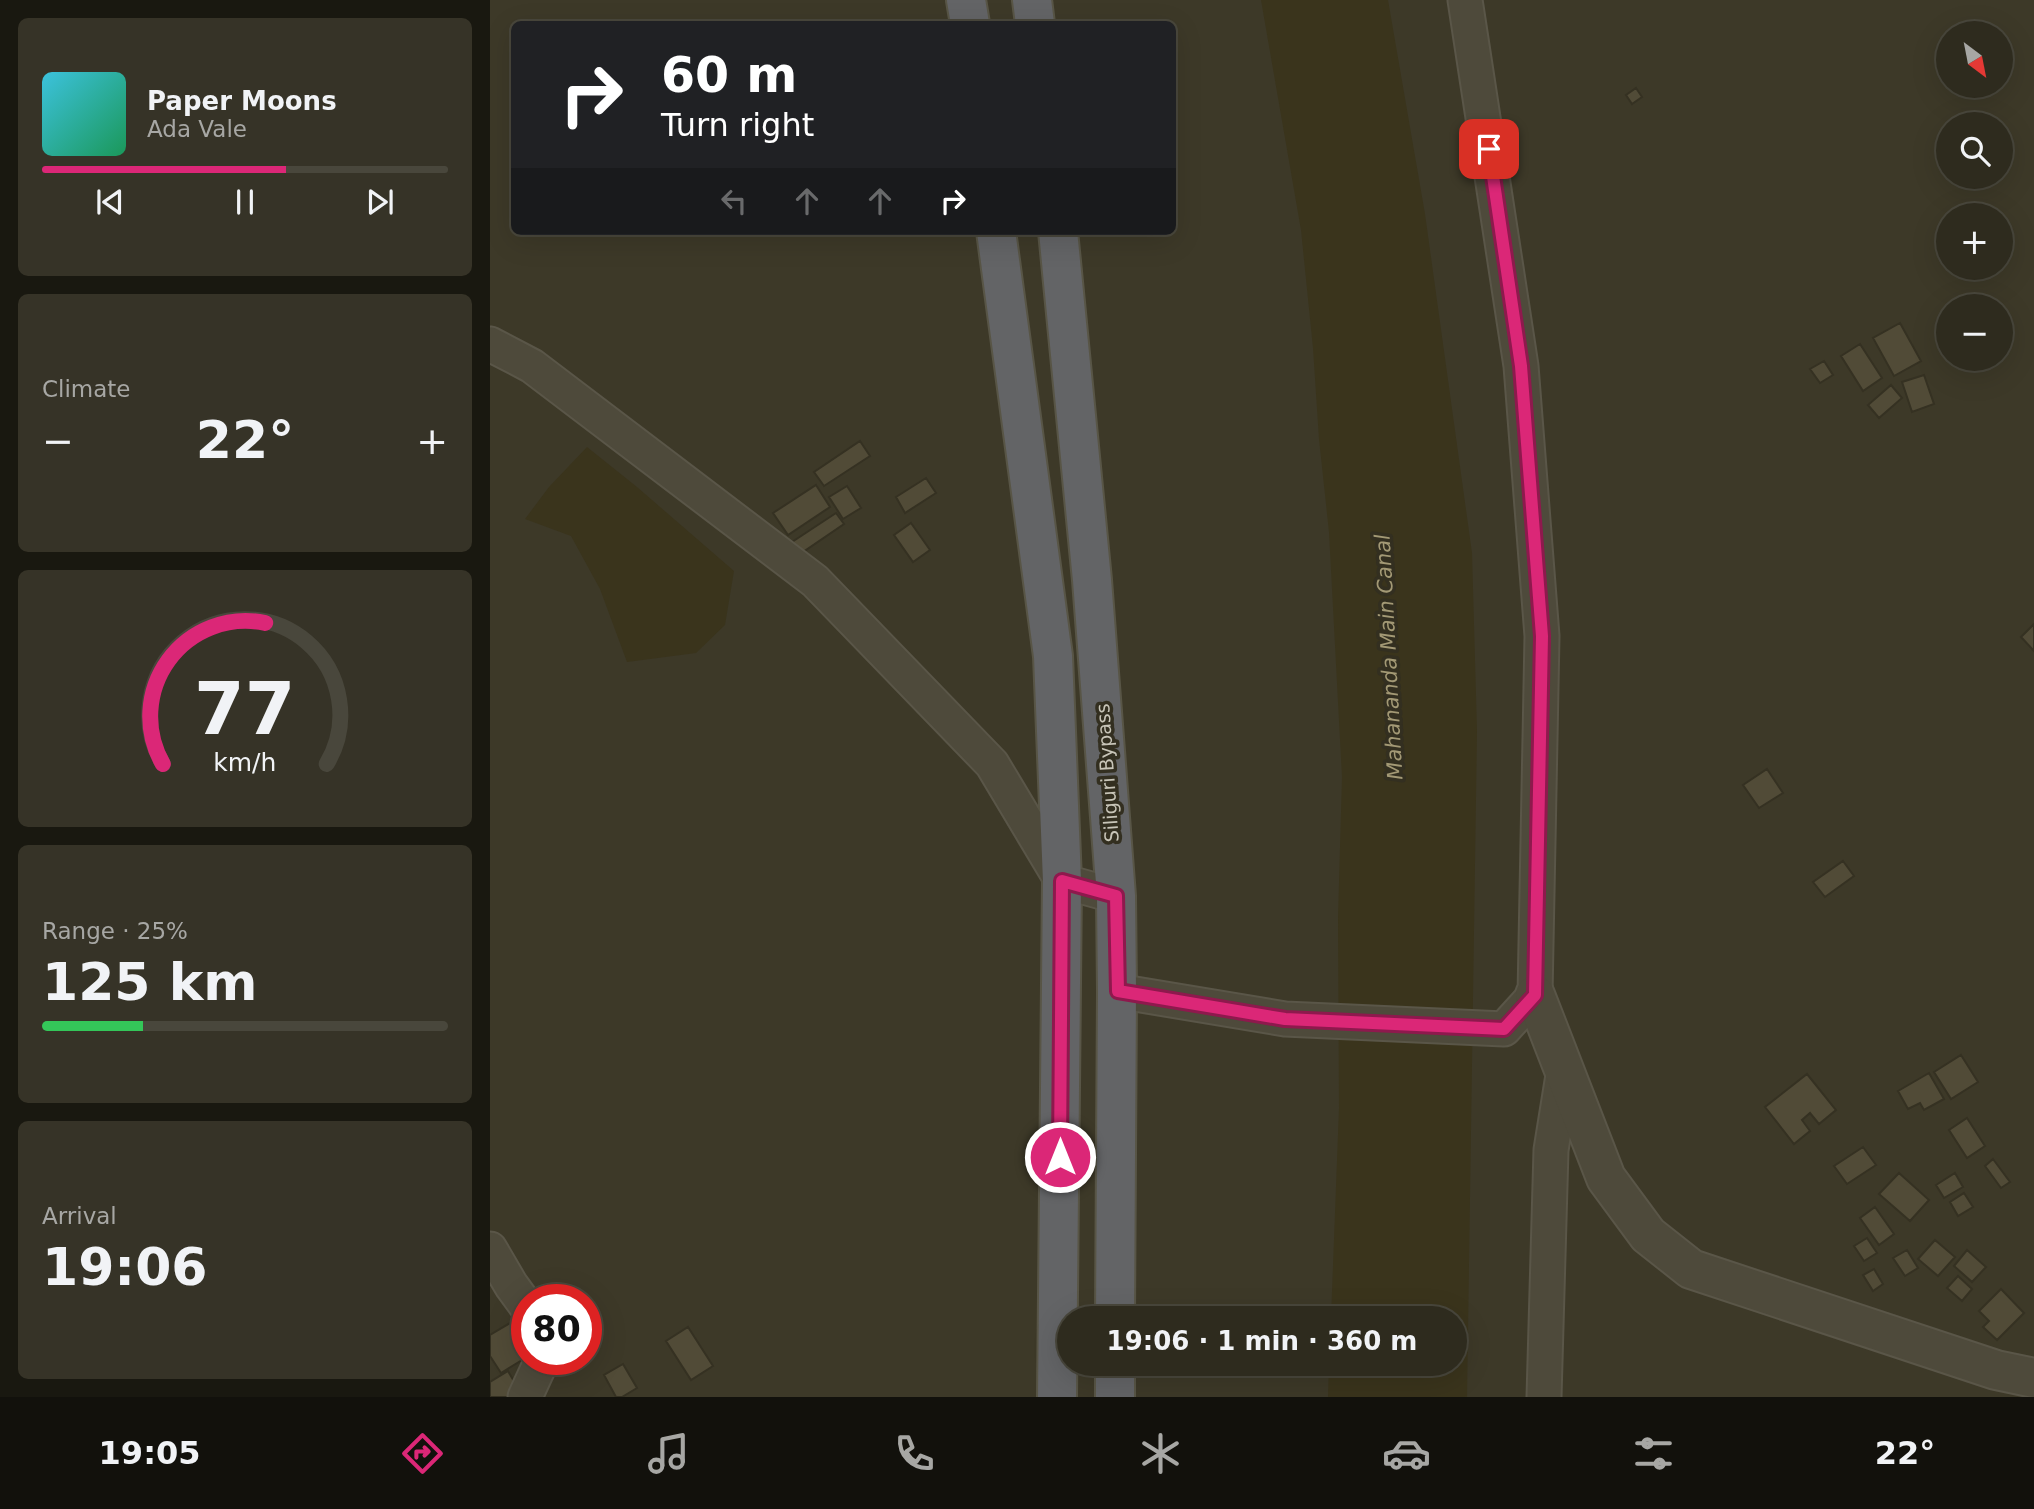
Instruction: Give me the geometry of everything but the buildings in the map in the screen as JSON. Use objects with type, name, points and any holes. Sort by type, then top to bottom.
[{"type":"highway","points":[[966,0],[970,21]]},
{"type":"highway","points":[[1032,0],[1035,21]]},
{"type":"highway","points":[[997,235],[1053,656],[1062,881],[1057,1397]]},
{"type":"highway","name":"Siliguri Bypass","points":[[1058,235],[1092,580],[1116,896],[1118,991],[1115,1306]]},
{"type":"highway","points":[[1115,1376],[1115,1397]]},
{"type":"street","points":[[1465,0],[1521,366],[1542,636],[1535,995],[1606,1178],[1648,1235],[1691,1269],[1996,1370],[2034,1378]]},
{"type":"street","points":[[490,344],[532,366],[815,581],[992,764],[1062,881],[1116,896]]},
{"type":"street","points":[[1118,991],[1285,1019],[1504,1029],[1535,995]]},
{"type":"street","points":[[1544,1397],[1551,1150],[1564,1069]]},
{"type":"street","points":[[490,1249],[511,1286]]},
{"type":"street","points":[[525,1397],[535,1375]]},
{"type":"water","name":"Mahananda Main Canal","points":[[1261,0],[1388,0],[1425,214],[1472,553],[1477,731],[1467,1397],[1328,1397],[1329,1376],[1467,1376],[1467,1306],[1331,1306],[1339,1108],[1338,918],[1342,777],[1329,532],[1301,230]]},
{"type":"water","points":[[587,447],[734,571],[725,625],[696,653],[627,662],[600,589],[571,536],[525,519],[549,487]]},
{"type":"route","points":[[1060,1157],[1062,881],[1116,896],[1118,991],[1285,1019],[1504,1029],[1535,995],[1542,636],[1521,366],[1489,149]]}]
